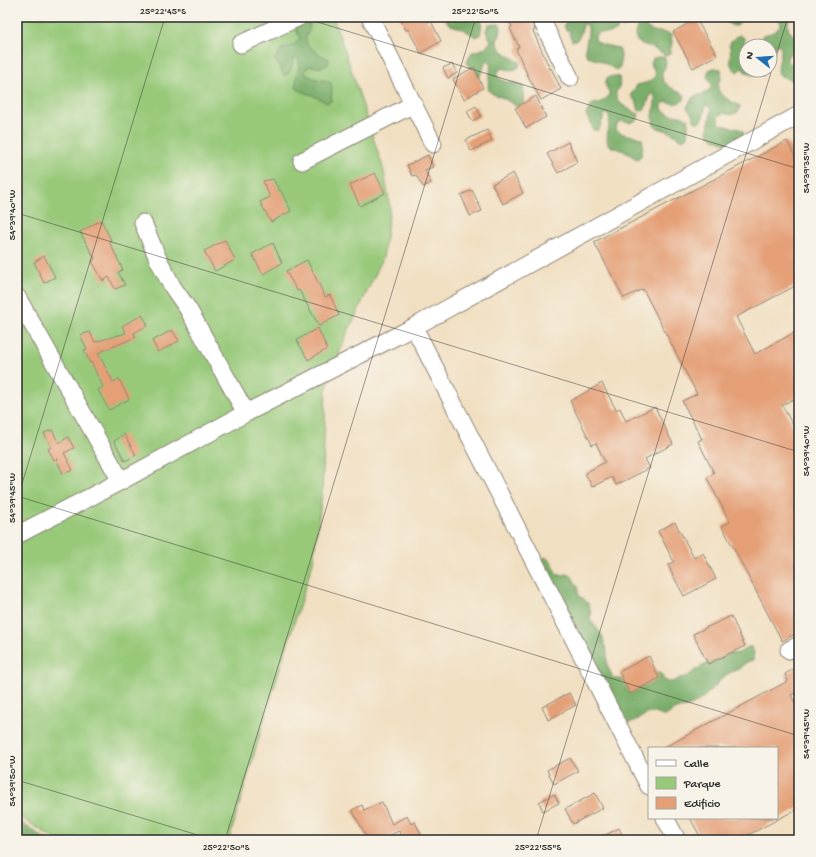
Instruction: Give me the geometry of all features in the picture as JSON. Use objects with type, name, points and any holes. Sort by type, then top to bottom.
[{"type":"street","points":[[241,44],[299,17]]},
{"type":"street","points":[[370,17],[433,144]]},
{"type":"street","points":[[540,17],[570,78]]},
{"type":"street","points":[[302,161],[414,104]]},
{"type":"street","points":[[17,535],[121,481],[246,413],[414,327],[799,115]]},
{"type":"street","points":[[143,222],[158,259],[172,286],[188,309],[246,413]]},
{"type":"street","points":[[17,297],[121,481]]},
{"type":"street","points":[[414,327],[648,784]]},
{"type":"street","points":[[666,819],[677,840]]},
{"type":"green space","points":[[17,17],[333,17],[384,171],[390,208],[383,258],[345,338],[326,390],[322,494],[313,562],[264,720],[229,840],[56,840],[17,815]]},
{"type":"green space","points":[[445,17],[481,17],[482,23],[480,35],[476,37],[461,28],[451,25],[447,22]]},
{"type":"green space","points":[[569,17],[603,17],[618,25],[617,30],[609,33],[600,32],[595,35],[595,39],[600,44],[620,50],[620,67],[616,70],[601,61],[586,55],[588,27],[584,23],[577,40],[572,41],[569,30],[566,30],[564,25]]},
{"type":"green space","points":[[619,17],[632,17],[627,26],[622,27]]},
{"type":"green space","points":[[639,17],[666,17],[660,19],[651,18],[646,21],[645,26],[651,30],[671,35],[672,42],[670,53],[666,56],[637,41],[635,35]]},
{"type":"green space","points":[[714,17],[742,17],[737,26],[733,26],[724,19],[719,22]]},
{"type":"green space","points":[[778,17],[791,17],[788,22],[788,28],[799,39],[799,54],[793,52],[788,55],[787,60],[791,64],[799,66],[799,84],[779,75],[778,68],[781,47],[778,45],[778,38],[761,38],[763,35],[774,32],[781,24]]},
{"type":"green space","points":[[302,21],[309,21],[309,30],[306,36],[306,41],[310,47],[329,59],[328,64],[326,65],[320,67],[311,66],[306,68],[305,73],[308,76],[331,83],[331,101],[327,103],[297,89],[296,81],[299,60],[295,57],[288,74],[283,75],[279,64],[277,64],[275,59],[281,49],[292,46],[298,41],[300,38],[295,28]]},
{"type":"green space","points":[[500,24],[501,31],[497,40],[499,47],[520,62],[519,67],[513,70],[503,68],[498,71],[497,76],[503,81],[520,84],[523,86],[523,104],[518,107],[489,91],[488,84],[490,63],[486,60],[479,77],[474,77],[471,67],[469,67],[467,62],[472,52],[483,49],[489,44],[491,41],[486,31],[488,25]]},
{"type":"green space","points":[[740,35],[744,38],[738,38],[737,72],[730,63],[729,46],[736,37]]},
{"type":"green space","points":[[665,57],[666,62],[662,72],[662,77],[666,84],[685,95],[684,100],[680,102],[667,102],[662,104],[662,109],[668,114],[685,117],[688,119],[687,137],[683,140],[654,125],[653,118],[655,96],[651,93],[644,110],[639,111],[636,100],[634,100],[631,95],[637,85],[648,82],[654,77],[656,74],[651,64],[653,58]]},
{"type":"green space","points":[[714,68],[721,69],[721,79],[718,83],[718,89],[722,95],[740,106],[739,111],[734,114],[723,113],[718,116],[718,121],[723,125],[743,131],[744,137],[739,151],[724,142],[709,136],[708,129],[711,108],[706,105],[700,122],[695,122],[687,107],[693,97],[710,89],[712,86],[707,76],[709,70]]},
{"type":"green space","points":[[613,76],[619,77],[620,82],[616,92],[616,97],[618,100],[624,106],[639,114],[638,119],[634,122],[628,123],[621,121],[617,124],[616,129],[622,134],[639,137],[642,139],[643,145],[641,156],[637,159],[608,144],[607,137],[609,116],[605,113],[598,130],[593,130],[590,120],[586,114],[591,105],[608,97],[610,94],[605,84],[607,78]]},
{"type":"green space","points":[[545,557],[552,562],[558,575],[570,574],[578,587],[578,593],[588,604],[590,619],[602,635],[607,653],[607,665],[614,678],[635,680],[655,671],[661,674],[664,680],[672,682],[688,676],[697,669],[719,657],[739,653],[748,647],[751,647],[754,652],[753,660],[726,675],[703,698],[692,705],[676,709],[665,716],[651,713],[632,722],[625,723],[543,561],[543,558]]},
{"type":"green space","points":[[17,820],[47,840],[17,840]]},
{"type":"building","points":[[399,17],[425,17],[428,22],[431,21],[441,41],[421,53],[408,29],[406,30]]},
{"type":"building","points":[[507,17],[530,17],[535,30],[533,31],[550,69],[551,68],[561,89],[541,100],[516,49],[519,47],[510,28],[512,27]]},
{"type":"building","points":[[696,19],[717,55],[693,68],[673,32]]},
{"type":"building","points":[[452,64],[457,73],[448,78],[443,68]]},
{"type":"building","points":[[474,67],[483,88],[464,99],[453,79]]},
{"type":"building","points":[[536,96],[546,117],[526,128],[515,108]]},
{"type":"building","points":[[476,106],[481,116],[472,121],[467,111]]},
{"type":"building","points":[[487,130],[492,141],[471,151],[466,140]]},
{"type":"building","points":[[787,141],[799,164],[799,284],[736,317],[755,354],[799,330],[799,396],[782,405],[796,431],[799,429],[799,632],[782,641],[722,526],[730,522],[707,478],[714,473],[698,441],[702,439],[682,401],[697,394],[643,289],[624,298],[594,242]]},
{"type":"building","points":[[568,142],[577,162],[558,173],[547,154]]},
{"type":"building","points":[[428,155],[433,167],[425,170],[431,183],[423,187],[416,175],[412,176],[407,165]]},
{"type":"building","points":[[375,173],[385,193],[360,206],[350,185]]},
{"type":"building","points":[[513,173],[523,193],[503,204],[492,184]]},
{"type":"building","points":[[273,179],[291,211],[271,222],[260,202],[270,197],[263,181]]},
{"type":"building","points":[[472,190],[482,211],[470,216],[461,195]]},
{"type":"building","points":[[101,220],[123,270],[118,272],[125,285],[115,289],[109,277],[103,281],[92,261],[95,259],[80,232]]},
{"type":"building","points":[[225,240],[235,260],[215,271],[204,251]]},
{"type":"building","points":[[273,243],[282,263],[263,274],[252,254]]},
{"type":"building","points":[[44,256],[55,277],[44,283],[34,262]]},
{"type":"building","points":[[307,260],[325,297],[330,295],[339,315],[319,326],[299,290],[297,291],[286,271]]},
{"type":"building","points":[[142,315],[148,325],[134,333],[136,337],[98,353],[113,382],[119,379],[129,399],[109,410],[98,390],[103,387],[84,350],[87,349],[80,335],[90,332],[95,342],[126,333],[122,326]]},
{"type":"building","points":[[318,328],[327,349],[308,360],[297,340]]},
{"type":"building","points":[[172,330],[179,341],[158,352],[152,341]]},
{"type":"building","points":[[602,383],[616,410],[620,408],[626,421],[655,407],[673,444],[645,459],[650,468],[616,485],[612,477],[592,487],[585,473],[605,462],[596,443],[592,445],[570,401]]},
{"type":"building","points":[[52,430],[59,443],[68,437],[74,448],[64,453],[73,470],[63,474],[56,458],[54,460],[48,449],[51,447],[44,433]]},
{"type":"building","points":[[124,434],[136,455],[125,461],[114,441]]},
{"type":"building","points":[[675,522],[694,558],[703,553],[716,579],[684,596],[668,565],[674,562],[658,531]]},
{"type":"building","points":[[731,616],[745,646],[708,664],[693,634]]},
{"type":"building","points":[[649,656],[659,678],[630,694],[619,672]]},
{"type":"building","points":[[799,666],[799,700],[795,693],[791,695],[799,711],[799,808],[739,840],[702,840],[691,819],[778,819],[778,747],[665,747],[788,681],[785,674]]},
{"type":"building","points":[[569,693],[576,705],[548,720],[542,707]]},
{"type":"building","points":[[570,758],[578,771],[554,784],[547,770]]},
{"type":"building","points":[[595,793],[603,808],[573,824],[565,809]]},
{"type":"building","points":[[554,794],[559,803],[543,811],[539,802]]},
{"type":"building","points":[[382,802],[392,824],[407,816],[411,824],[415,822],[424,840],[403,840],[399,831],[379,840],[368,840],[352,810],[362,805],[364,810]]},
{"type":"building","points":[[619,828],[625,840],[596,840]]}]
